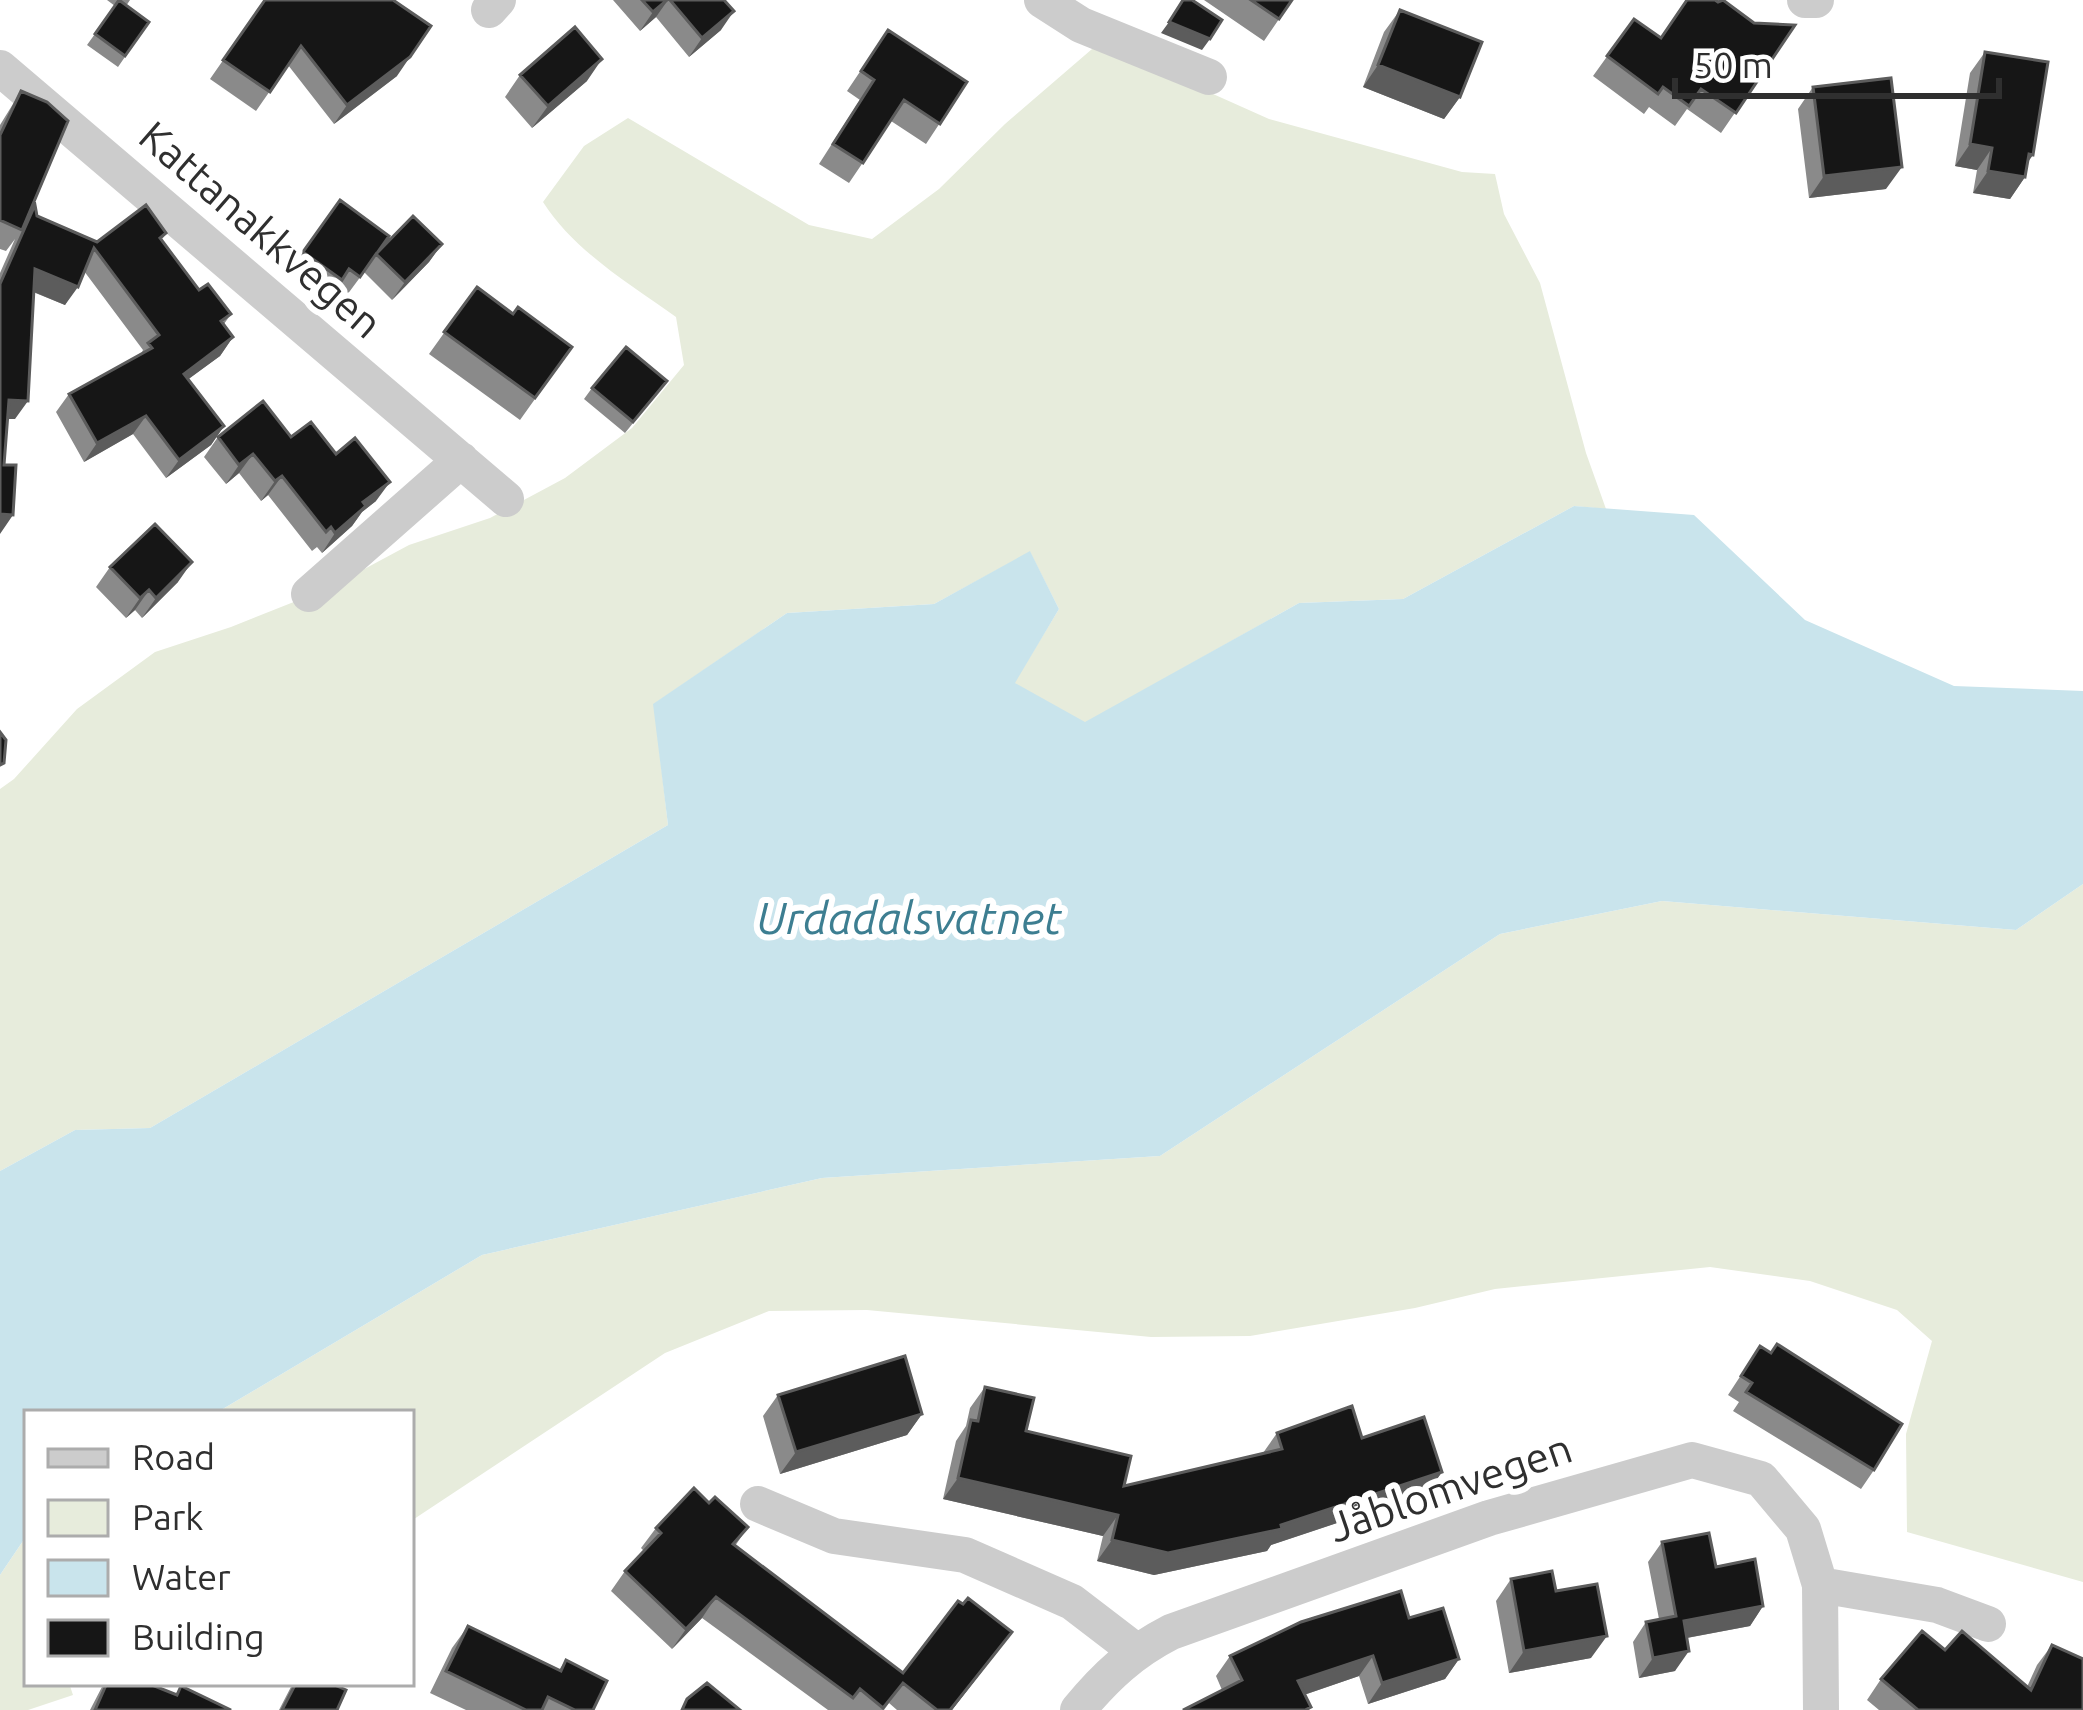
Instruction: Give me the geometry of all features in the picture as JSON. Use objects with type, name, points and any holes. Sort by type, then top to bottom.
[{"type":"street","points":[[1042,0],[1081,25],[1209,76]]},
{"type":"street","points":[[1804,0],[1816,0]]},
{"type":"street","name":"Kattanakkvegen","points":[[0,68],[506,499]]},
{"type":"street","points":[[309,594],[461,460]]},
{"type":"street","name":"Jåblomvegen","points":[[1078,1710],[1136,1651],[1171,1632],[1489,1518],[1693,1460],[1761,1479],[1803,1529],[1820,1585],[1821,1710]]},
{"type":"street","points":[[758,1504],[834,1536],[965,1555],[1072,1602],[1136,1651]]},
{"type":"street","points":[[1820,1585],[1936,1605],[1988,1624]]},
{"type":"green space","points":[[1099,43],[1269,119],[1462,172],[1495,174],[1504,214],[1540,283],[1606,509],[1574,506],[1403,599],[1299,603],[1085,723],[1014,683],[1059,609],[1030,552],[934,604],[787,613],[654,704],[668,825],[150,1128],[75,1130],[0,1171],[0,789],[77,709],[155,652],[329,588],[409,545],[490,518],[565,478],[632,428],[684,365],[676,317],[587,251],[543,202],[584,146],[628,118],[809,225],[872,239],[939,189]]},
{"type":"green space","points":[[2083,884],[2083,1582],[1907,1532],[1906,1434],[1932,1341],[1897,1310],[1810,1281],[1710,1267],[1495,1289],[1250,1336],[1151,1337],[867,1310],[769,1311],[665,1353],[414,1519],[414,1410],[221,1410],[482,1255],[822,1178],[1160,1156],[1500,934],[1662,901],[2016,930]]},
{"type":"green space","points":[[24,1539],[24,1686],[70,1686],[73,1695],[28,1710],[0,1710],[0,1575]]},
{"type":"water","name":"Urdadalsvatnet","points":[[1574,506],[1694,515],[1805,620],[1954,686],[2083,691],[2083,884],[2016,930],[1662,901],[1500,934],[1160,1156],[822,1178],[482,1255],[221,1410],[24,1410],[24,1539],[0,1575],[0,1171],[75,1130],[150,1128],[668,825],[653,704],[787,613],[934,604],[1030,551],[1059,609],[1015,683],[1085,722],[1299,603],[1403,599]]},
{"type":"building","points":[[119,0],[149,22],[125,56],[95,34]]},
{"type":"building","points":[[265,0],[393,0],[431,26],[410,57],[347,105],[301,46],[270,92],[223,60]]},
{"type":"building","points":[[642,0],[667,0],[653,12]]},
{"type":"building","points":[[670,0],[724,0],[734,11],[702,38]]},
{"type":"building","points":[[1183,0],[1192,0],[1222,20],[1210,39],[1169,22]]},
{"type":"building","points":[[1251,0],[1292,0],[1279,19]]},
{"type":"building","points":[[1687,0],[1723,0],[1754,23],[1795,25],[1736,113],[1701,89],[1689,106],[1663,87],[1658,94],[1607,56],[1634,19],[1661,38]]},
{"type":"building","points":[[1400,10],[1482,42],[1460,97],[1378,65]]},
{"type":"building","points":[[575,27],[602,59],[548,106],[520,75]]},
{"type":"building","points":[[888,30],[967,82],[940,124],[904,100],[863,163],[833,144],[874,80],[861,71]]},
{"type":"building","points":[[1985,52],[2048,62],[2025,177],[1988,171],[1992,148],[1970,144]]},
{"type":"building","points":[[1891,78],[1902,167],[1824,176],[1813,87]]},
{"type":"building","points":[[21,91],[47,102],[68,121],[22,230],[0,220],[0,135]]},
{"type":"building","points":[[340,200],[389,236],[377,253],[413,216],[442,244],[405,282],[376,254],[360,277],[349,269],[342,280],[303,252]]},
{"type":"building","points":[[35,205],[37,216],[97,242],[146,205],[166,233],[160,238],[199,290],[208,284],[231,314],[221,321],[233,337],[184,374],[224,426],[179,460],[146,416],[97,443],[69,394],[152,348],[148,343],[159,335],[94,248],[78,287],[35,269],[28,401],[9,400],[4,465],[16,465],[13,515],[0,514],[0,284]]},
{"type":"building","points":[[477,287],[513,314],[518,307],[572,347],[535,398],[444,332]]},
{"type":"building","points":[[626,347],[667,381],[633,422],[592,388]]},
{"type":"building","points":[[263,401],[291,437],[311,422],[336,454],[355,438],[390,482],[363,502],[366,506],[335,533],[331,527],[326,532],[282,476],[275,481],[253,454],[239,465],[218,437]]},
{"type":"building","points":[[155,524],[192,562],[156,598],[149,590],[140,598],[110,567]]},
{"type":"building","points":[[0,732],[6,740],[0,765]]},
{"type":"building","points":[[1777,1344],[1902,1424],[1874,1470],[1746,1392],[1752,1383],[1741,1376],[1760,1346],[1771,1353]]},
{"type":"building","points":[[905,1356],[922,1414],[796,1452],[778,1395]]},
{"type":"building","points":[[985,1387],[1034,1398],[1026,1431],[1131,1456],[1124,1486],[1282,1449],[1277,1433],[1352,1406],[1362,1438],[1424,1417],[1442,1472],[1281,1525],[1282,1529],[1168,1553],[1112,1540],[1118,1515],[958,1478],[971,1420],[978,1421]]},
{"type":"building","points":[[694,1488],[709,1503],[715,1497],[748,1527],[733,1544],[903,1673],[958,1601],[963,1604],[968,1598],[1012,1632],[950,1710],[937,1710],[903,1683],[883,1708],[860,1689],[853,1698],[716,1597],[686,1629],[625,1571],[661,1533],[656,1528]]},
{"type":"building","points":[[1709,1533],[1716,1567],[1755,1559],[1763,1606],[1684,1621],[1689,1651],[1653,1658],[1646,1622],[1676,1616],[1662,1542]]},
{"type":"building","points":[[1552,1571],[1556,1591],[1597,1584],[1607,1636],[1524,1651],[1511,1579]]},
{"type":"building","points":[[1401,1591],[1409,1618],[1443,1608],[1459,1659],[1382,1683],[1373,1656],[1298,1681],[1311,1707],[1305,1710],[1183,1710],[1242,1680],[1230,1656],[1301,1622]]},
{"type":"building","points":[[468,1626],[561,1671],[566,1660],[607,1681],[593,1710],[575,1710],[548,1697],[542,1710],[526,1710],[446,1671]]},
{"type":"building","points":[[1922,1631],[1945,1650],[1962,1631],[2031,1690],[2052,1645],[2083,1659],[2083,1710],[1918,1710],[1881,1679]]},
{"type":"building","points":[[707,1683],[740,1710],[682,1710],[687,1699]]},
{"type":"building","points":[[106,1686],[154,1686],[177,1695],[181,1686],[231,1710],[95,1710]]},
{"type":"building","points":[[294,1686],[346,1690],[337,1710],[282,1710]]}]
